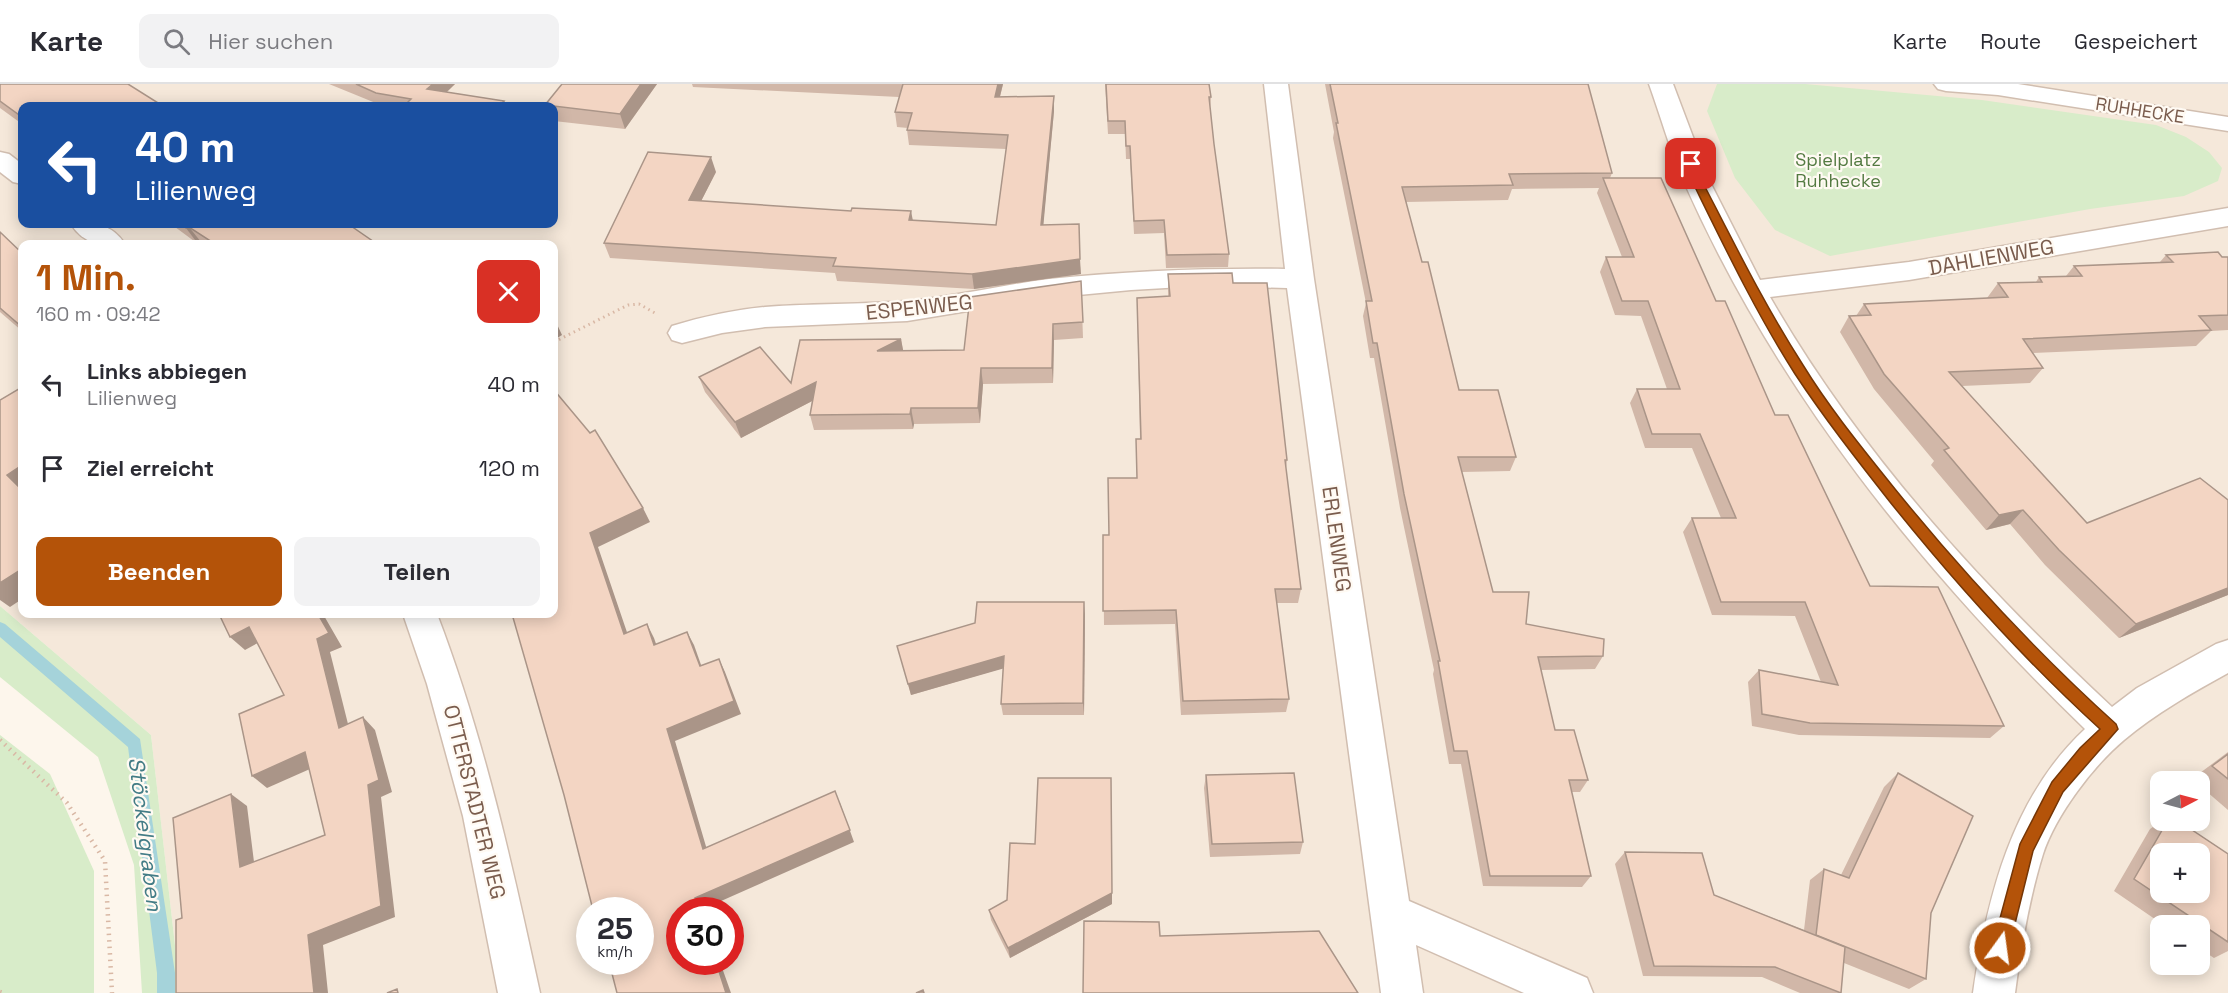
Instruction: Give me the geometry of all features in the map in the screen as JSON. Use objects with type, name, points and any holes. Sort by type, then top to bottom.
[{"type":"street","name":"ERLENWEG","points":[[1276,84],[1300,279],[1402,993]]},
{"type":"street","points":[[1660,84],[1697,181],[1752,290],[1799,370],[1847,438],[1930,542],[2006,629],[2053,677],[2110,729]]},
{"type":"street","name":"RUHHECKE","points":[[1946,84],[1998,88],[2227,126]]},
{"type":"street","points":[[0,160],[18,173]]},
{"type":"street","name":"DAHLIENWEG","points":[[1752,290],[1909,271],[2228,217]]},
{"type":"street","points":[[89,228],[106,240]]},
{"type":"street","name":"ESPENWEG","points":[[682,333],[722,323],[765,317],[907,311],[1047,289],[1131,281],[1200,278],[1300,279]]},
{"type":"street","name":"OTTERSTADTER WEG","points":[[421,618],[445,684],[482,816],[519,993]]},
{"type":"street","points":[[1994,993],[2000,948],[2025,849],[2058,787],[2085,753],[2110,729],[2150,699],[2228,655]]},
{"type":"street","points":[[1391,913],[1572,993]]},
{"type":"path","points":[[558,340],[628,305],[639,304],[682,333]]},
{"type":"path","points":[[0,740],[67,803],[105,861],[112,993]]},
{"type":"shaded area","points":[[0,84],[2228,84],[2228,993],[177,993],[176,954],[151,735],[0,606]]},
{"type":"green space","name":"Spielplatz Ruhhecke","points":[[1717,84],[1805,84],[1982,100],[2156,125],[2186,137],[2209,152],[2222,168],[2218,181],[2184,196],[2090,209],[1830,256],[1775,230],[1735,178],[1707,111]]},
{"type":"green space","points":[[0,606],[151,735],[176,954],[177,993],[142,993],[134,865],[98,757],[0,677]]},
{"type":"green space","points":[[0,735],[50,774],[94,871],[94,993],[0,993]]},
{"type":"building","points":[[0,84],[128,84],[157,102],[18,102],[18,114],[0,101]]},
{"type":"building","points":[[356,84],[433,84],[427,89],[504,101],[408,102],[411,99],[376,93]]},
{"type":"building","points":[[562,84],[641,84],[620,114],[558,107],[558,102],[547,102]]},
{"type":"building","points":[[903,84],[998,84],[995,97],[1054,96],[1041,225],[1079,224],[1080,259],[972,274],[833,266],[836,258],[604,243],[648,152],[711,157],[689,200],[851,211],[852,208],[911,211],[909,220],[996,225],[1008,135],[907,130],[912,113],[895,112]]},
{"type":"building","points":[[1106,84],[1209,84],[1214,144],[1229,254],[1167,255],[1164,220],[1134,221],[1130,146],[1126,146],[1125,121],[1108,121]]},
{"type":"building","points":[[1330,84],[1588,84],[1612,173],[1509,174],[1513,185],[1402,187],[1422,262],[1428,262],[1459,390],[1498,390],[1516,457],[1458,457],[1493,592],[1529,592],[1526,624],[1604,639],[1603,656],[1538,657],[1555,730],[1574,730],[1588,780],[1569,780],[1591,876],[1490,876],[1467,751],[1454,751],[1438,661],[1440,661],[1404,494],[1377,343],[1373,343],[1366,301],[1372,301]]},
{"type":"building","points":[[1603,178],[1661,178],[1716,301],[1725,301],[1775,415],[1788,415],[1870,586],[1938,587],[2004,726],[1810,723],[1762,714],[1759,670],[1838,685],[1805,602],[1721,602],[1692,518],[1736,518],[1700,434],[1652,434],[1637,389],[1680,389],[1648,301],[1622,301],[1606,257],[1634,257]]},
{"type":"building","points":[[191,228],[354,228],[371,240],[209,240]]},
{"type":"building","points":[[0,232],[18,249],[18,324],[0,308]]},
{"type":"building","points":[[2218,252],[2222,257],[2228,257],[2228,315],[2199,316],[2211,330],[2023,339],[2043,368],[1949,372],[2087,523],[2200,478],[2228,500],[2228,588],[2136,624],[2059,550],[2023,510],[1999,515],[1944,450],[1949,448],[1884,374],[1849,316],[1871,315],[1864,304],[2008,297],[1998,283],[2042,282],[2039,277],[2082,276],[2074,266],[2173,262],[2166,255]]},
{"type":"building","points":[[1232,273],[1233,283],[1267,283],[1301,589],[1275,589],[1289,699],[1183,701],[1176,610],[1103,611],[1103,535],[1109,535],[1108,478],[1137,478],[1136,439],[1141,439],[1137,298],[1170,296],[1168,274]]},
{"type":"building","points":[[1081,281],[1083,322],[1053,324],[1052,368],[981,368],[978,408],[911,408],[910,414],[810,415],[816,382],[735,422],[699,377],[760,347],[791,383],[800,340],[901,339],[877,351],[964,350],[970,297]]},
{"type":"building","points":[[18,389],[18,468],[7,475],[18,486],[18,572],[0,583],[0,400]]},
{"type":"building","points":[[558,395],[590,433],[595,430],[643,508],[590,533],[624,634],[647,624],[654,645],[687,632],[700,666],[719,659],[734,701],[667,729],[703,849],[835,791],[850,830],[697,897],[666,897],[666,975],[720,975],[726,993],[617,993],[612,975],[654,975],[654,897],[590,897],[564,795],[513,618],[558,618]]},
{"type":"building","points":[[977,602],[1084,602],[1083,703],[1001,704],[1004,656],[908,684],[897,646],[975,623]]},
{"type":"building","points":[[221,618],[320,618],[329,633],[317,639],[339,728],[363,717],[379,780],[368,785],[381,906],[308,935],[314,993],[176,993],[176,920],[182,918],[173,818],[231,794],[240,867],[325,835],[305,752],[252,776],[239,714],[284,695],[249,627],[230,637]]},
{"type":"building","points":[[2228,754],[2228,779],[2212,766]]},
{"type":"building","points":[[1294,773],[1303,842],[1212,844],[1206,775]]},
{"type":"building","points":[[1898,773],[1973,816],[1931,913],[1926,979],[1816,935],[1824,869],[1849,878]]},
{"type":"building","points":[[1038,778],[1111,778],[1112,893],[1008,948],[989,910],[1007,900],[1010,843],[1035,844]]},
{"type":"building","points":[[2162,831],[2194,831],[2228,854],[2228,942],[2210,930],[2210,915],[2188,915],[2170,903],[2210,903],[2210,843],[2155,843]]},
{"type":"building","points":[[2150,851],[2150,890],[2134,879]]},
{"type":"building","points":[[1625,852],[1702,853],[1714,895],[1845,947],[1841,993],[1775,967],[1654,966]]},
{"type":"building","points":[[1084,921],[1159,922],[1160,936],[1319,931],[1358,993],[1083,993]]},
{"type":"waterway","name":"Stöckelgraben","points":[[0,628],[135,744],[166,973],[166,993]]},
{"type":"route","points":[[1691,164],[1697,181],[1752,290],[1799,370],[1847,438],[1930,542],[2006,629],[2053,677],[2110,729],[2085,753],[2058,787],[2025,849],[2000,948]]}]
